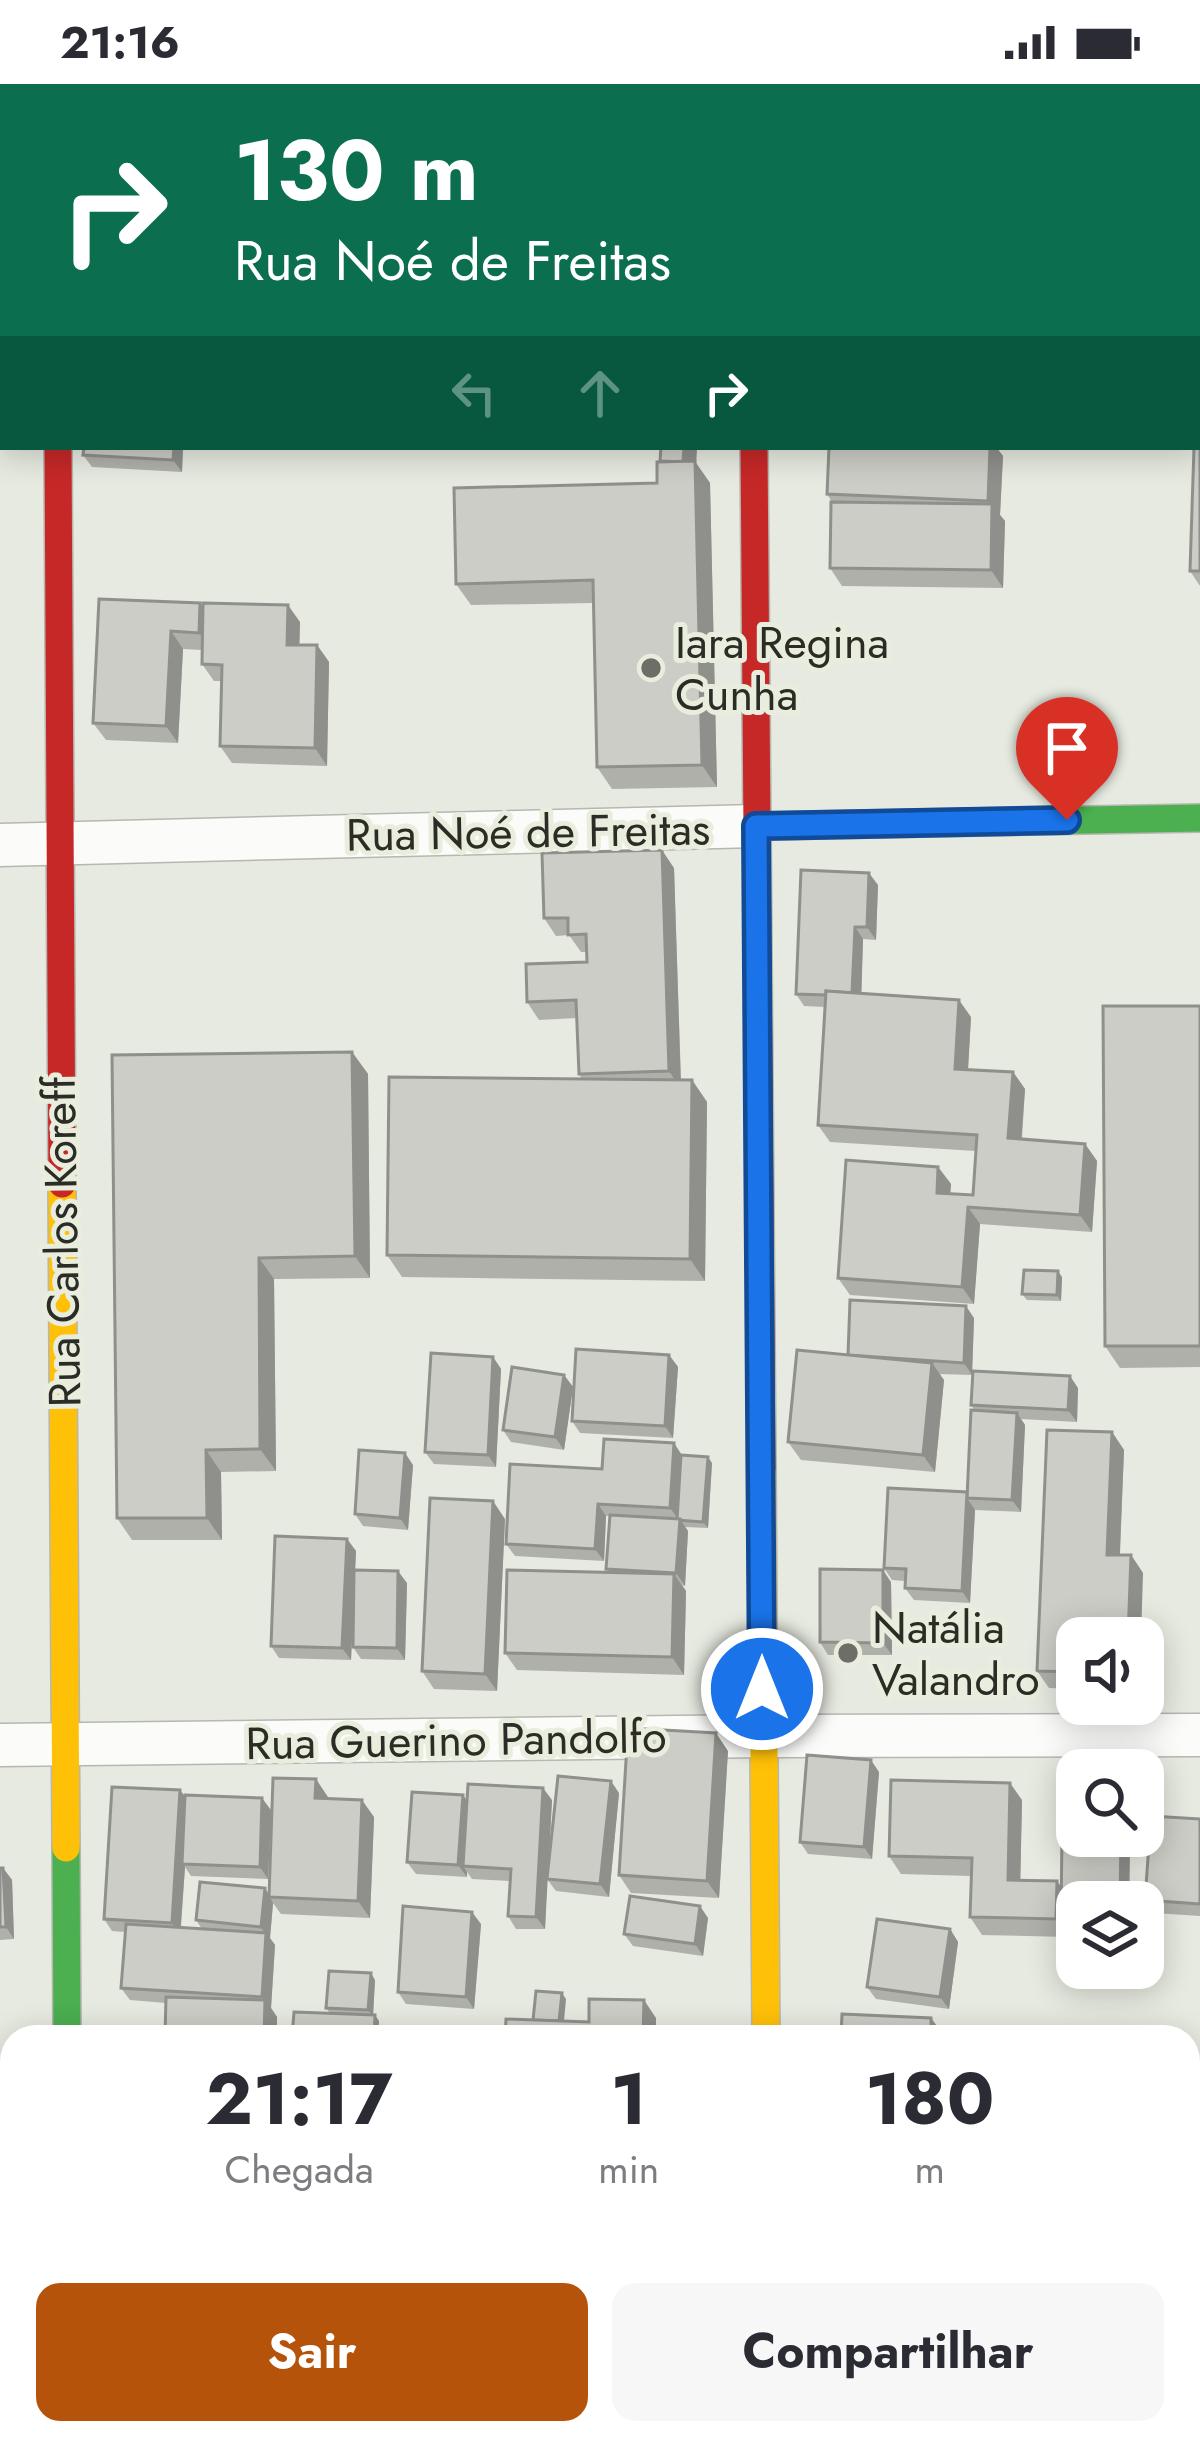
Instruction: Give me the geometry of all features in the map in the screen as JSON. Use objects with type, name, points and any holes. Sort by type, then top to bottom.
[{"type":"street","name":"Rua Carlos Koreff","points":[[58,450],[67,2025]]},
{"type":"street","points":[[754,450],[766,2025]]},
{"type":"street","name":"Rua Noé de Freitas","points":[[0,845],[1200,818]]},
{"type":"street","name":"Rua Guerino Pandolfo","points":[[0,1745],[1200,1735]]},
{"type":"building","points":[[84,450],[174,450],[173,460],[83,455]]},
{"type":"building","points":[[661,450],[684,450],[683,462],[660,461]]},
{"type":"building","points":[[829,450],[990,450],[988,501],[827,494]]},
{"type":"building","points":[[1194,450],[1200,450],[1200,571],[1190,571]]},
{"type":"building","points":[[695,461],[702,765],[597,767],[593,580],[456,584],[454,488],[657,483],[657,462]]},
{"type":"building","points":[[831,502],[992,504],[991,570],[830,568]]},
{"type":"building","points":[[99,599],[200,603],[199,633],[171,631],[166,726],[93,723]]},
{"type":"building","points":[[203,603],[288,605],[287,645],[317,645],[315,748],[220,746],[222,665],[202,664]]},
{"type":"building","points":[[662,850],[669,1071],[579,1074],[576,1000],[527,1002],[526,964],[587,962],[586,934],[568,935],[568,918],[544,918],[542,853]]},
{"type":"building","points":[[801,870],[869,873],[867,927],[855,927],[852,993],[796,994]]},
{"type":"building","points":[[826,991],[959,1000],[955,1069],[1013,1072],[1008,1138],[1085,1144],[1080,1215],[968,1207],[962,1287],[838,1278],[846,1160],[938,1167],[937,1193],[973,1195],[977,1135],[818,1125]]},
{"type":"building","points":[[1103,1006],[1200,1006],[1200,1346],[1105,1346]]},
{"type":"building","points":[[352,1052],[355,1256],[259,1258],[260,1449],[206,1450],[207,1518],[117,1518],[112,1055]]},
{"type":"building","points":[[389,1077],[692,1080],[690,1259],[387,1255]]},
{"type":"building","points":[[1024,1270],[1058,1271],[1057,1295],[1022,1294]]},
{"type":"building","points":[[850,1300],[966,1306],[964,1363],[848,1355]]},
{"type":"building","points":[[576,1349],[669,1355],[665,1426],[572,1421]]},
{"type":"building","points":[[797,1350],[932,1363],[923,1455],[788,1442]]},
{"type":"building","points":[[431,1353],[493,1357],[488,1455],[425,1452]]},
{"type":"building","points":[[512,1367],[564,1375],[555,1437],[503,1430]]},
{"type":"building","points":[[973,1371],[1070,1376],[1068,1410],[971,1405]]},
{"type":"building","points":[[971,1410],[1017,1413],[1012,1500],[967,1498]]},
{"type":"building","points":[[1047,1430],[1112,1432],[1107,1555],[1131,1555],[1129,1617],[1056,1617],[1056,1671],[1037,1671]]},
{"type":"building","points":[[604,1439],[674,1443],[670,1508],[598,1504],[595,1549],[506,1544],[510,1464],[602,1469]]},
{"type":"building","points":[[359,1450],[405,1453],[400,1518],[355,1514]]},
{"type":"building","points":[[681,1455],[708,1457],[703,1522],[677,1520]]},
{"type":"building","points":[[888,1488],[967,1492],[962,1591],[905,1588],[906,1569],[884,1568]]},
{"type":"building","points":[[430,1498],[493,1501],[485,1674],[422,1671]]},
{"type":"building","points":[[610,1515],[680,1519],[676,1573],[606,1569]]},
{"type":"building","points":[[275,1536],[347,1539],[342,1648],[271,1646]]},
{"type":"building","points":[[820,1569],[883,1570],[883,1643],[820,1642]]},
{"type":"building","points":[[354,1570],[398,1571],[397,1648],[353,1647]]},
{"type":"building","points":[[507,1570],[674,1574],[672,1657],[505,1653]]},
{"type":"building","points":[[628,1728],[716,1733],[707,1881],[619,1875]]},
{"type":"building","points":[[807,1755],[871,1760],[864,1847],[800,1842]]},
{"type":"building","points":[[558,1776],[611,1781],[600,1884],[547,1879]]},
{"type":"building","points":[[273,1778],[316,1779],[315,1798],[362,1800],[358,1901],[269,1897]]},
{"type":"building","points":[[891,1780],[1010,1783],[1008,1880],[1057,1881],[1056,1919],[970,1917],[972,1858],[889,1856]]},
{"type":"building","points":[[468,1784],[543,1788],[536,1917],[508,1916],[511,1869],[463,1866]]},
{"type":"building","points":[[112,1787],[180,1790],[172,1923],[104,1919]]},
{"type":"building","points":[[412,1792],[463,1795],[458,1865],[407,1862]]},
{"type":"building","points":[[185,1795],[262,1798],[260,1867],[182,1864]]},
{"type":"building","points":[[1164,1817],[1200,1819],[1200,1904],[1164,1901],[1164,1881],[1146,1881],[1148,1857],[1164,1857]]},
{"type":"building","points":[[1062,1857],[1121,1857],[1120,1881],[1061,1881]]},
{"type":"building","points":[[3,1868],[6,1927],[0,1927]]},
{"type":"building","points":[[200,1882],[265,1888],[261,1927],[196,1920]]},
{"type":"building","points":[[630,1896],[700,1906],[695,1944],[624,1934]]},
{"type":"building","points":[[403,1906],[472,1912],[466,1997],[398,1992]]},
{"type":"building","points":[[877,1919],[950,1929],[940,1997],[867,1987]]},
{"type":"building","points":[[126,1924],[266,1933],[262,1997],[121,1988]]},
{"type":"building","points":[[329,1971],[371,1973],[368,2010],[326,2008]]},
{"type":"building","points":[[536,1991],[562,1993],[559,2021],[533,2020]]},
{"type":"building","points":[[166,1997],[265,2000],[264,2025],[165,2025]]},
{"type":"building","points":[[589,1999],[644,2000],[643,2025],[506,2025],[506,2019],[589,2022]]},
{"type":"building","points":[[294,2012],[375,2015],[375,2025],[293,2025]]},
{"type":"building","points":[[842,2014],[931,2018],[931,2025],[842,2025]]},
{"type":"traffic: fast","points":[[756,826],[1200,818]]},
{"type":"traffic: fast","points":[[66,1848],[67,2025]]},
{"type":"traffic: slow","points":[[62,1184],[66,1848]]},
{"type":"traffic: slow","points":[[762,1468],[766,2025]]},
{"type":"traffic: jam","points":[[58,450],[62,1184]]},
{"type":"traffic: jam","points":[[754,450],[762,1468]]},
{"type":"place","name":"Iara Regina Cunha","points":[[651,668]]},
{"type":"place","name":"Natália Valandro","points":[[848,1653]]},
{"type":"route","points":[[762,1689],[756,826],[1067,820]]}]
